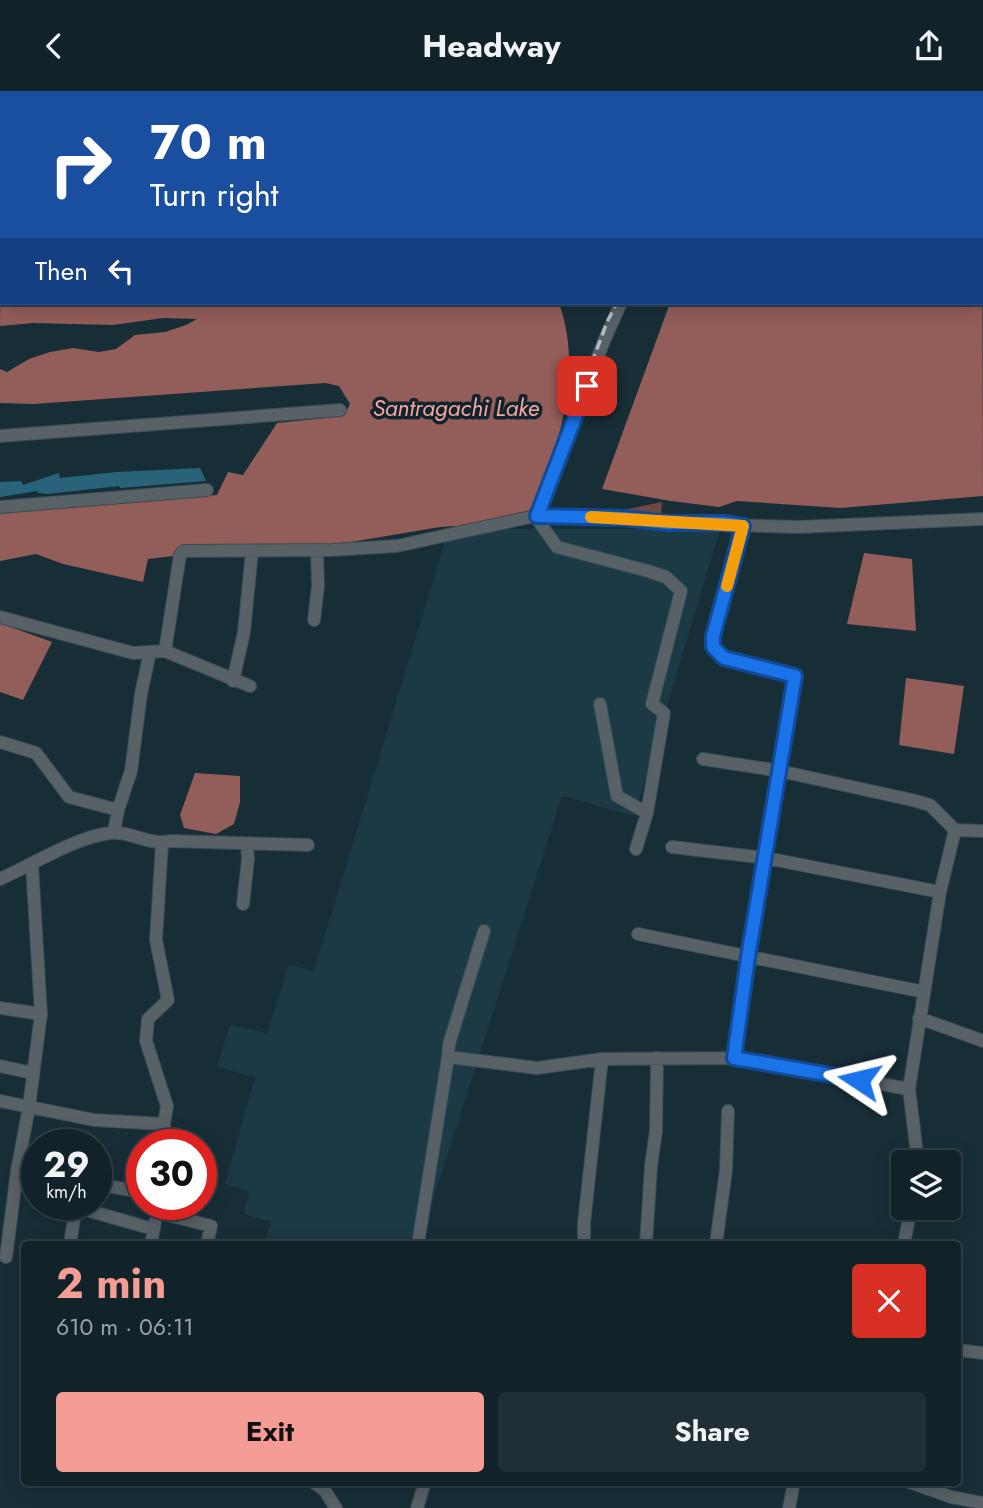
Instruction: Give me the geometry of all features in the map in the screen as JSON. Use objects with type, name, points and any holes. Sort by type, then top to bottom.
[{"type":"street","points":[[536,516],[620,305]]},
{"type":"street","points":[[0,436],[340,410]]},
{"type":"street","points":[[0,507],[207,490]]},
{"type":"street","points":[[536,516],[557,547],[666,577],[681,591],[652,704],[664,713],[647,813],[636,849]]},
{"type":"street","points":[[164,651],[180,555],[184,551],[317,550],[397,546],[536,516],[624,518],[743,526],[881,525],[983,519]]},
{"type":"street","points":[[734,1058],[748,957],[795,676],[724,658],[713,647],[713,636],[743,526]]},
{"type":"street","points":[[314,620],[318,586],[317,550]]},
{"type":"street","points":[[233,681],[244,632],[252,551]]},
{"type":"street","points":[[0,617],[134,653],[164,651],[250,686]]},
{"type":"street","points":[[114,832],[131,771],[141,694],[150,652]]},
{"type":"street","points":[[600,704],[617,796],[647,813]]},
{"type":"street","points":[[0,742],[36,753],[69,797],[118,810]]},
{"type":"street","points":[[703,759],[779,771],[930,805],[956,830],[983,831]]},
{"type":"street","points":[[917,1150],[909,1089],[940,892],[956,830]]},
{"type":"street","points":[[0,879],[94,835],[114,832],[162,843],[170,841],[308,845]]},
{"type":"street","points":[[162,843],[156,940],[168,1000],[148,1019],[146,1041],[167,1107],[164,1129]]},
{"type":"street","points":[[243,904],[247,845]]},
{"type":"street","points":[[672,847],[766,858],[940,892]]},
{"type":"street","points":[[6,1257],[41,1014],[32,865]]},
{"type":"street","points":[[418,1241],[449,1044],[484,931]]},
{"type":"street","points":[[638,934],[924,992]]},
{"type":"street","points":[[0,1008],[41,1014]]},
{"type":"street","points":[[920,1018],[983,1041]]},
{"type":"street","points":[[448,1056],[537,1068],[603,1059],[734,1058],[909,1089]]},
{"type":"street","points":[[646,1241],[656,1132],[657,1058]]},
{"type":"street","points":[[584,1241],[603,1059]]},
{"type":"street","points":[[0,1066],[33,1073]]},
{"type":"street","points":[[0,1101],[94,1120],[164,1124]]},
{"type":"street","points":[[716,1241],[726,1170],[728,1111]]},
{"type":"street","points":[[17,1171],[21,1172]]},
{"type":"street","points":[[70,1241],[76,1207],[153,1229]]},
{"type":"street","points":[[151,1241],[155,1220]]},
{"type":"street","points":[[193,1220],[211,1226],[208,1241]]},
{"type":"street","points":[[905,1241],[909,1220]]},
{"type":"street","points":[[961,1350],[983,1353]]},
{"type":"street","points":[[318,1486],[336,1508]]},
{"type":"street","points":[[417,1508],[424,1486]]},
{"type":"street","points":[[789,1508],[793,1486]]},
{"type":"street","points":[[920,1486],[951,1497],[983,1503]]},
{"type":"shaded area","points":[[662,502],[661,515],[624,518],[599,515]]},
{"type":"shaded area","points":[[449,529],[720,529],[634,816],[562,796],[420,1241],[265,1241],[271,1222],[244,1214],[249,1192],[225,1184],[255,1077],[217,1067],[230,1025],[267,1033],[289,965],[314,971]]},
{"type":"water","name":"Santragachi Lake","points":[[0,305],[560,305],[569,359],[568,387],[556,443],[524,522],[440,527],[351,542],[288,548],[232,549],[148,559],[143,582],[63,564],[36,554],[0,561],[0,513],[217,495],[228,472],[243,475],[277,423],[344,416],[350,404],[339,386],[325,383],[34,404],[0,403],[0,369],[7,372],[29,359],[73,348],[99,352],[116,349],[135,335],[165,332],[197,319],[163,318],[113,325],[33,323],[0,326]]},
{"type":"water","points":[[669,305],[982,305],[983,496],[840,508],[737,501],[719,507],[602,489]]},
{"type":"water","points":[[864,553],[912,559],[916,631],[847,624]]},
{"type":"water","points":[[0,623],[52,642],[23,700],[0,692]]},
{"type":"water","points":[[906,678],[964,686],[954,754],[899,745]]},
{"type":"water","points":[[195,773],[240,776],[240,802],[234,824],[216,834],[184,828],[180,815]]},
{"type":"building","points":[[200,468],[206,481],[119,486],[48,494],[37,491],[0,497],[0,482],[21,481],[23,485],[59,473],[60,478]]},
{"type":"railway","points":[[550,476],[607,322],[616,305]]},
{"type":"slow traffic","points":[[591,517],[743,526],[727,586]]},
{"type":"route","points":[[587,386],[537,516],[624,518],[743,526],[713,636],[713,647],[724,658],[795,676],[748,957],[734,1058],[859,1080]]}]
